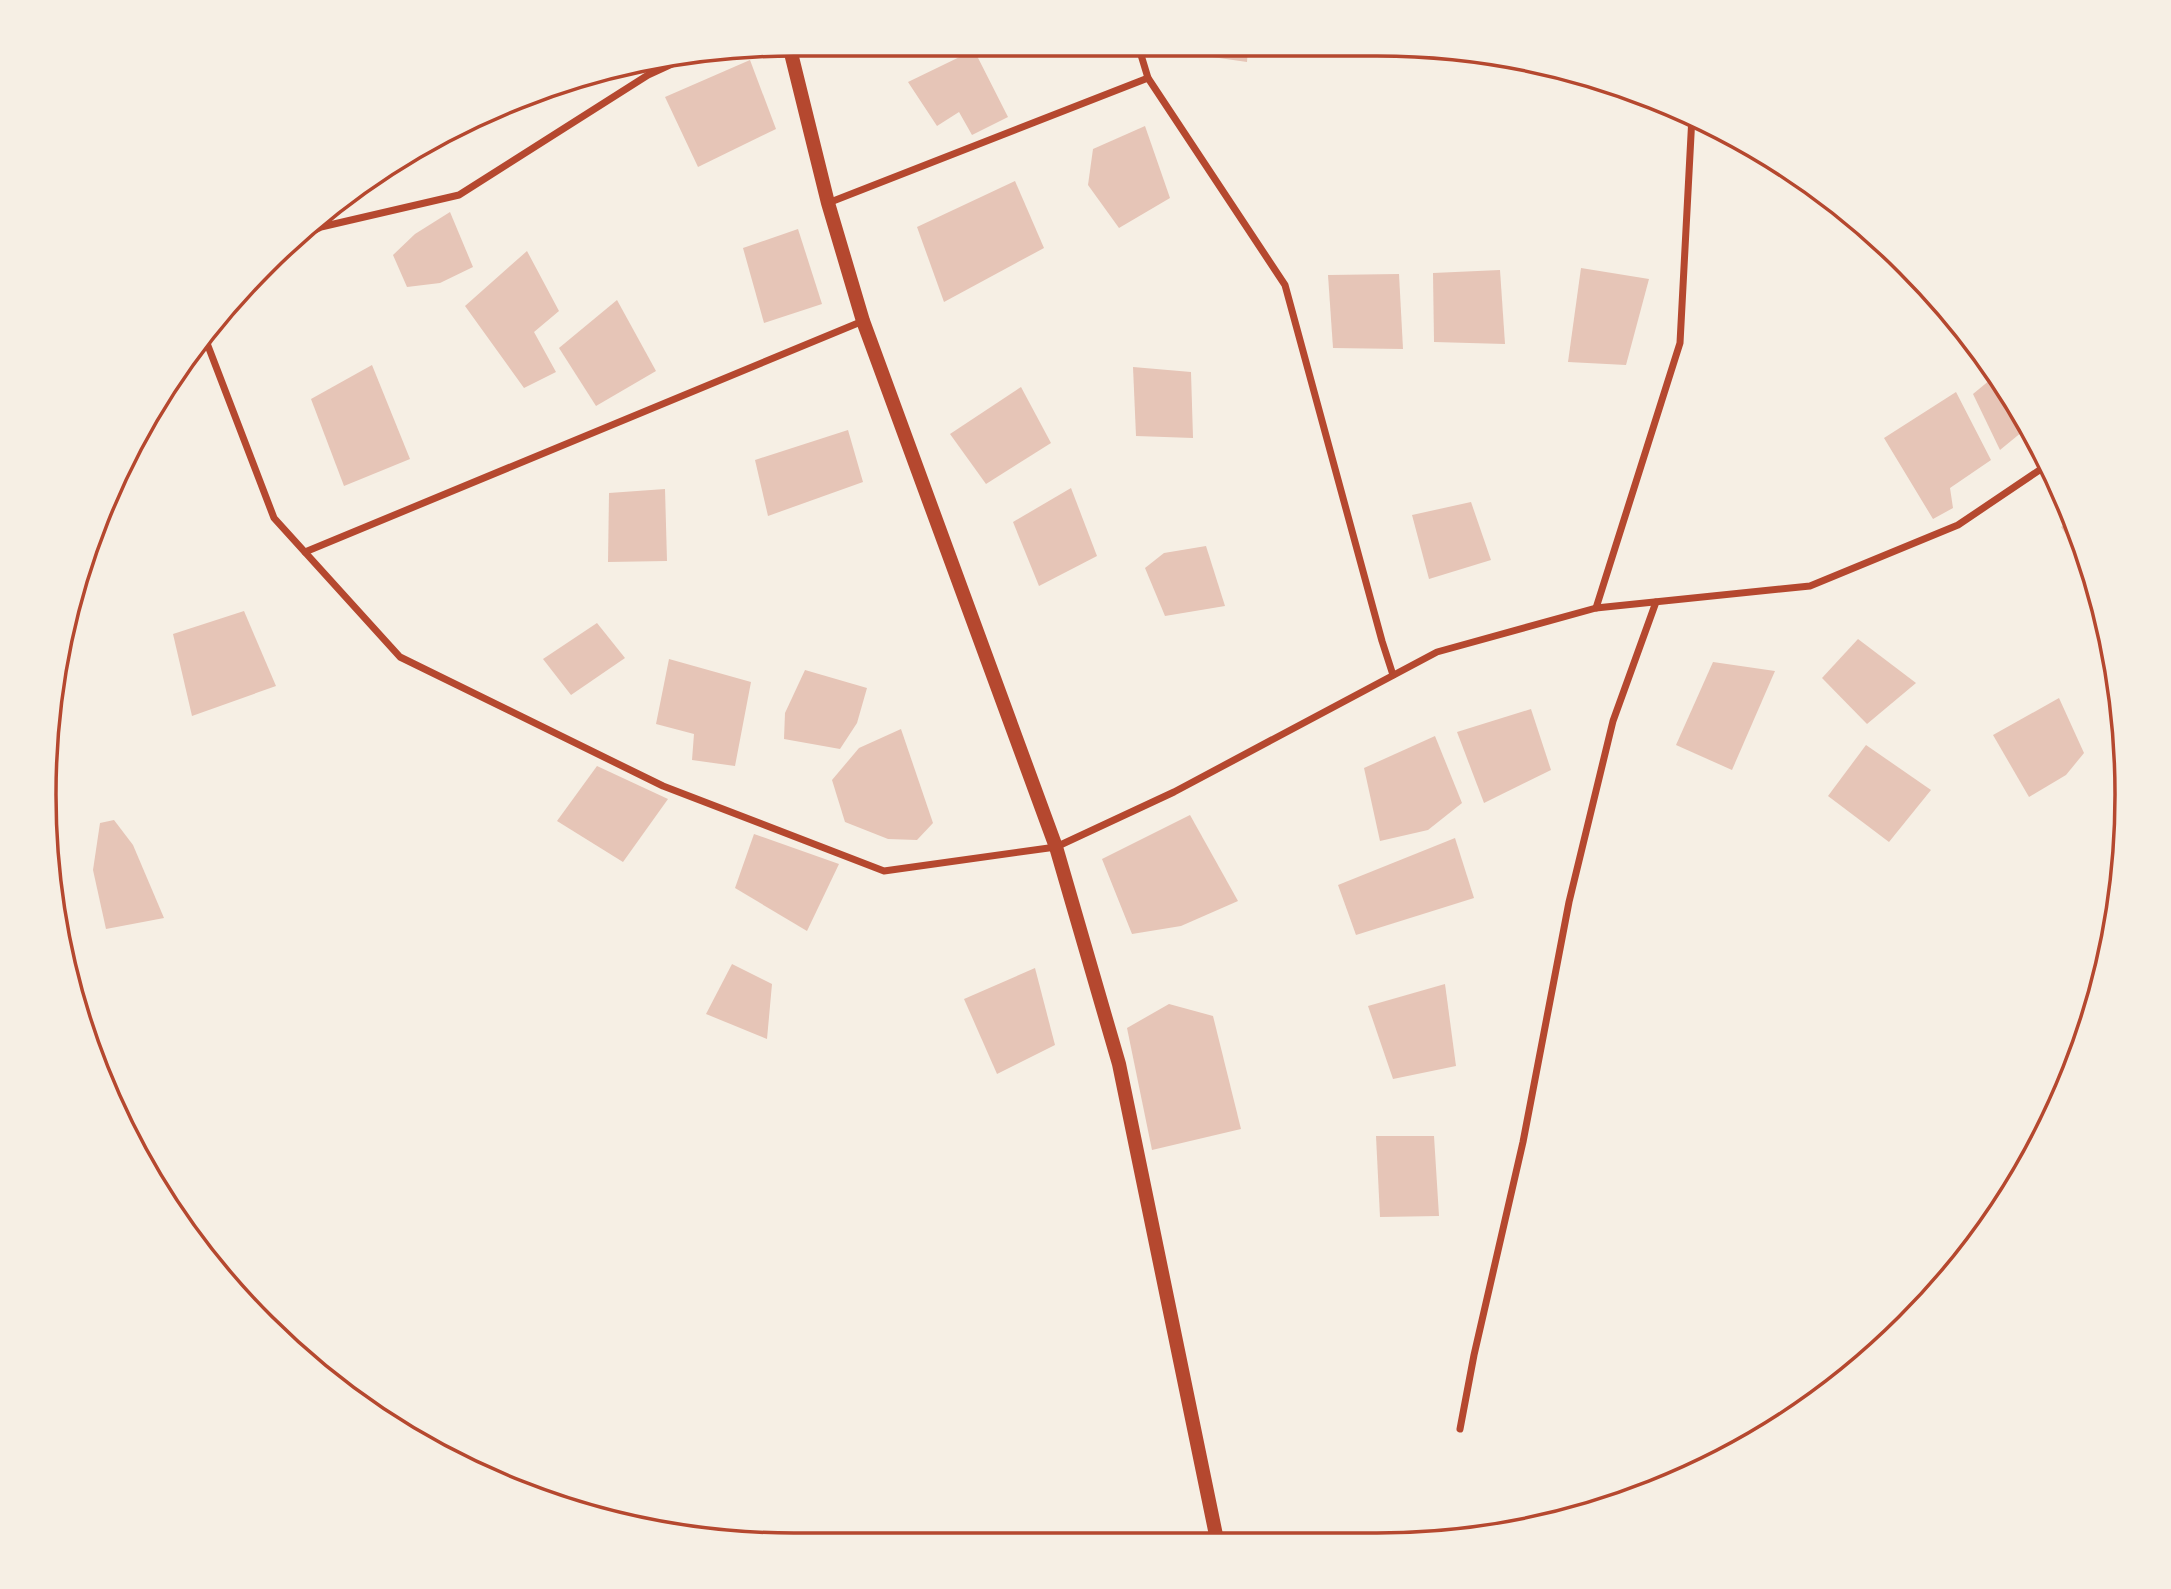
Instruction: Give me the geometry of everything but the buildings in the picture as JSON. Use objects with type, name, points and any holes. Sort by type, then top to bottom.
[{"type":"main road","points":[[792,56],[828,203],[863,321],[1056,847],[1119,1064],[1215,1533]]},
{"type":"street","points":[[1141,56],[1148,78],[1285,285],[1394,675]]},
{"type":"street","points":[[324,226],[458,195],[648,75],[664,68]]},
{"type":"street","points":[[828,203],[1148,78]]},
{"type":"street","points":[[1596,608],[1680,343],[1691,127]]},
{"type":"street","points":[[305,552],[863,321]]},
{"type":"street","points":[[208,346],[274,518],[400,657],[663,786],[884,871],[1056,847],[1174,792],[1437,652],[1596,608],[1810,586],[1958,525],[2040,470]]},
{"type":"street","points":[[1460,1429],[1489,1287],[1523,1142],[1569,902],[1614,721],[1656,602]]}]
